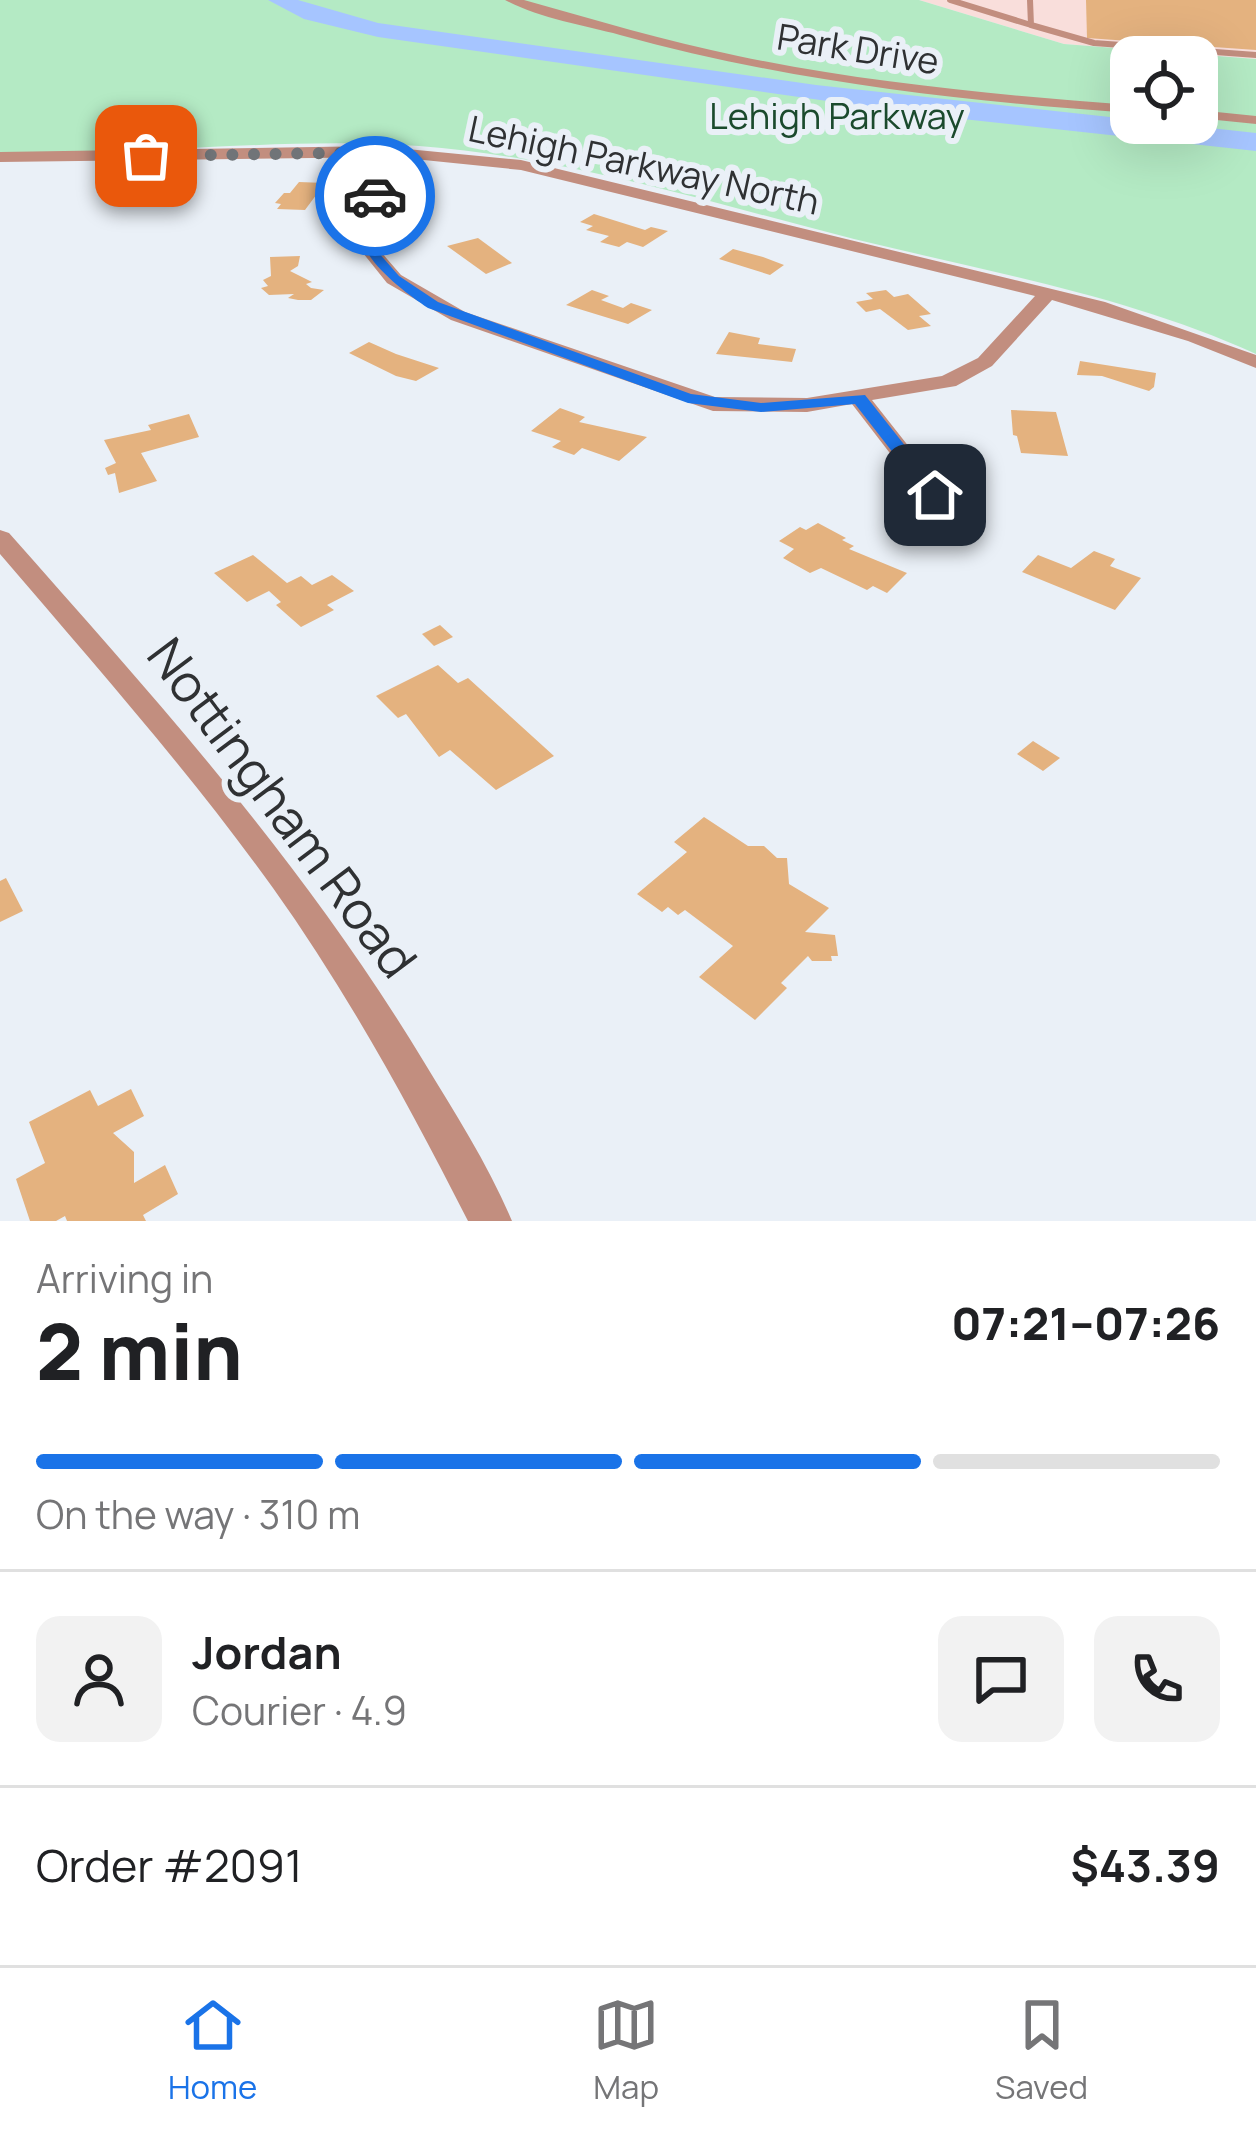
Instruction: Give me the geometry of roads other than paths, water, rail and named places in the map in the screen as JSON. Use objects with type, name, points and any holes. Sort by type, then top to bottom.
[{"type":"street","name":"Park Drive","points":[[512,0],[683,48],[787,70],[938,93],[1110,107]]},
{"type":"street","points":[[1218,116],[1256,120]]},
{"type":"street","points":[[400,152],[366,212],[366,239],[381,266],[433,305],[688,398],[761,407],[860,399],[931,386],[970,373],[1048,293]]},
{"type":"street","name":"Lehigh Parkway North","points":[[0,157],[400,152],[538,167],[1048,293],[1180,332],[1256,362]]},
{"type":"street","points":[[860,399],[935,495]]},
{"type":"street","name":"Nottingham Road","points":[[0,538],[192,761],[288,884],[416,1081],[491,1221]]},
{"type":"lane","points":[[950,0],[1094,44],[1256,56]]},
{"type":"lane","points":[[1030,0],[1031,25]]},
{"type":"waterway","points":[[279,0],[312,14],[378,30],[926,107],[1256,142]]},
{"type":"park label","name":"Lehigh Parkway","points":[[837,116]]}]
